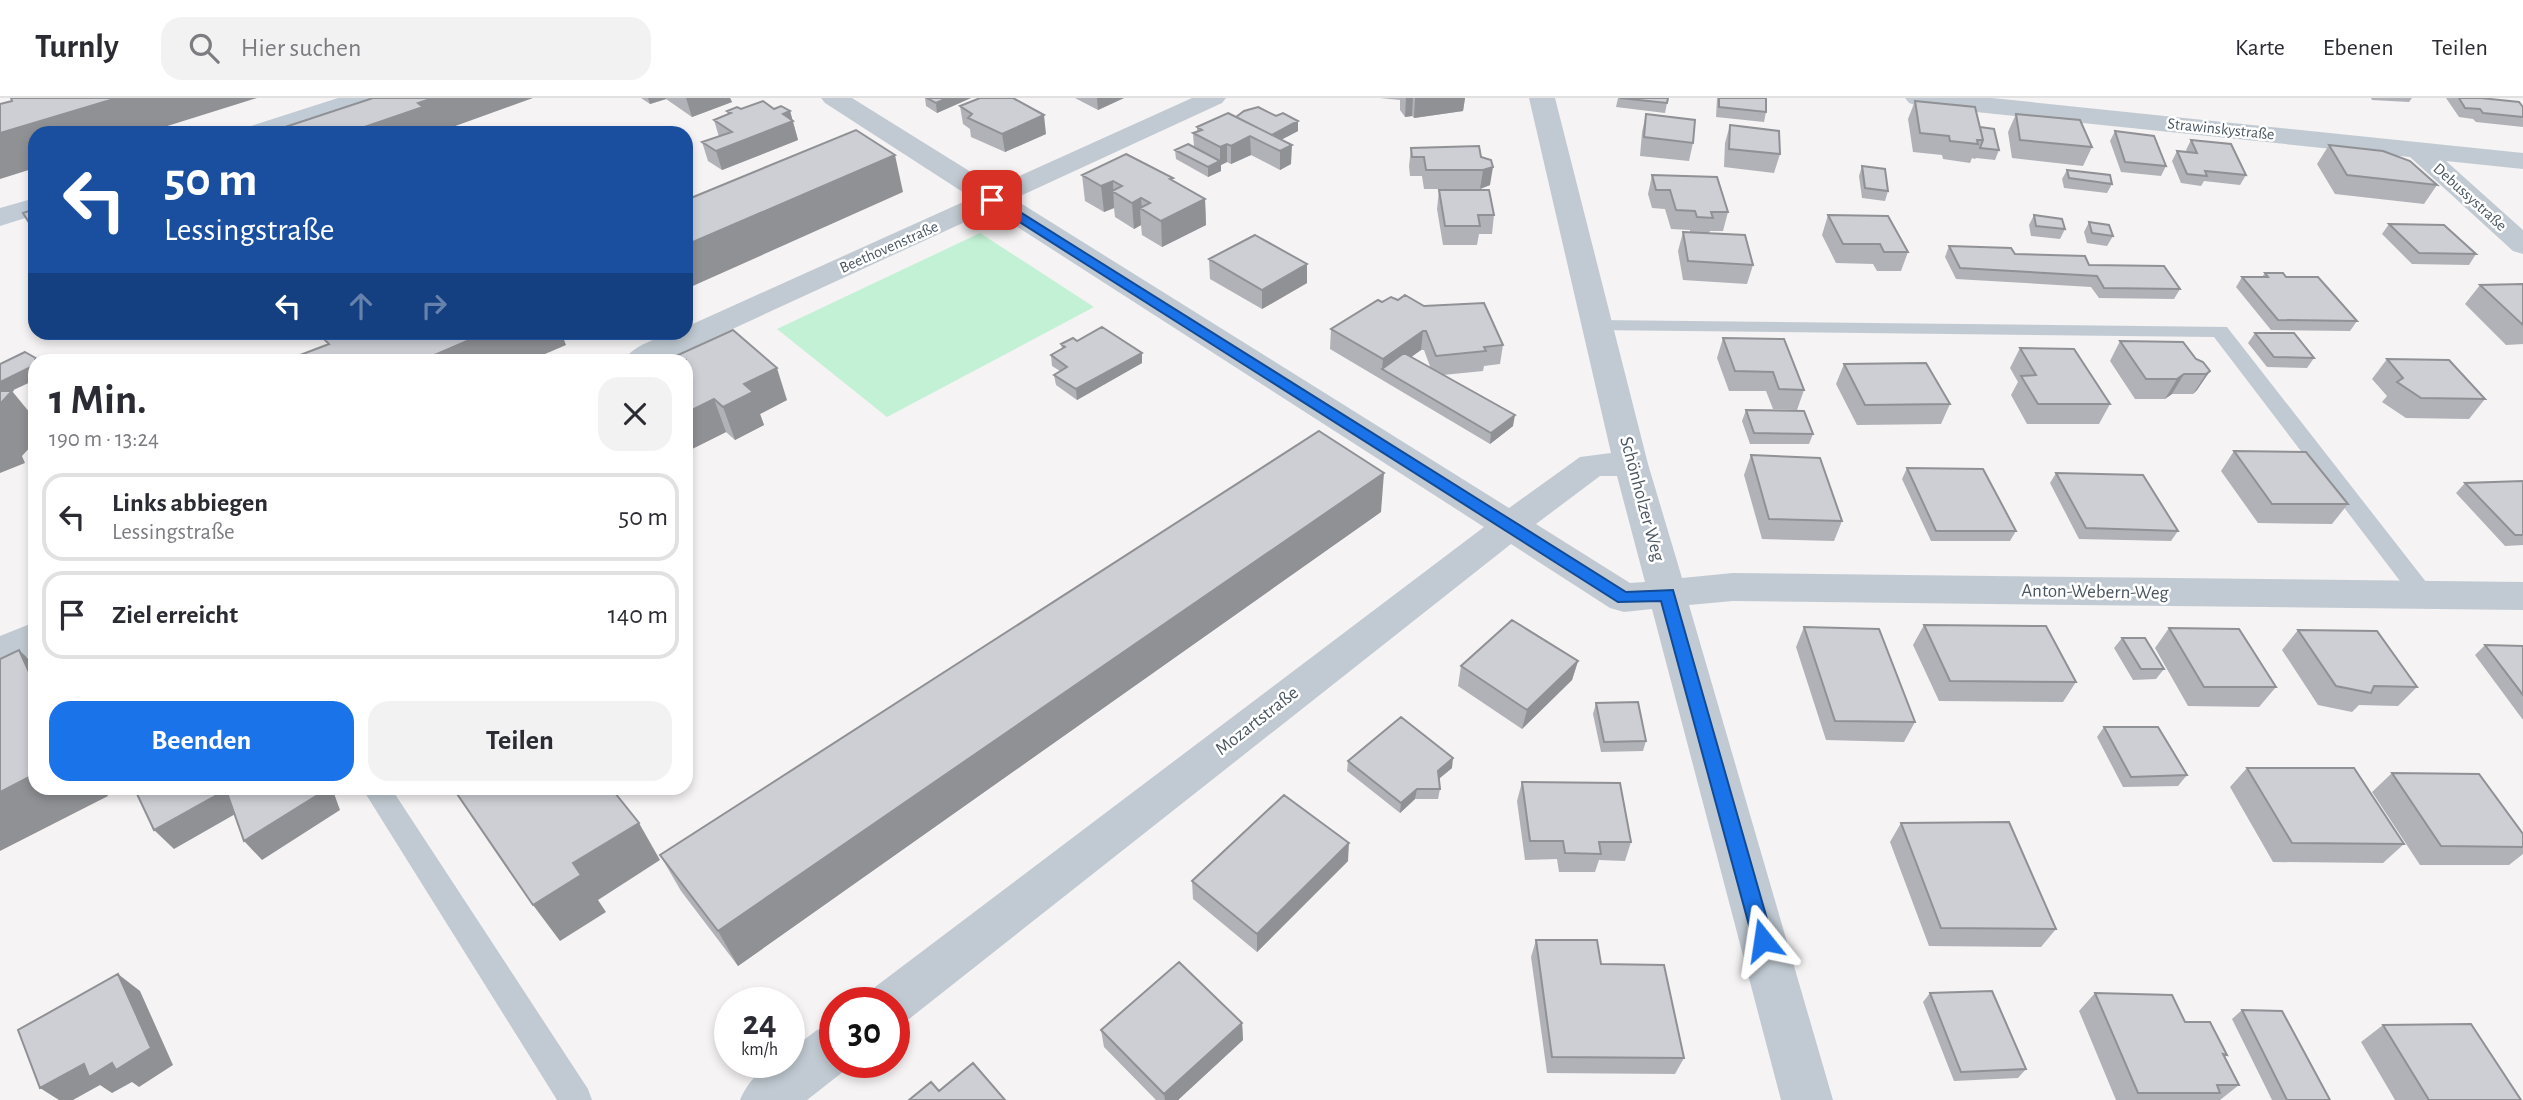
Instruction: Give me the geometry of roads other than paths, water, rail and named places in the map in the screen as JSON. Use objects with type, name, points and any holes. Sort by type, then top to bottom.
[{"type":"main road","points":[[278,126],[363,98]]},
{"type":"main road","points":[[0,218],[28,208]]},
{"type":"street","name":"Anton-Webern-Weg","points":[[834,98],[1624,598],[1733,587],[2523,597]]},
{"type":"street","name":"Beethovenstraße","points":[[693,336],[1213,98]]},
{"type":"street","name":"Schönholzer Weg","points":[[1542,98],[1631,464],[1807,1100]]},
{"type":"street","name":"Strawinskystraße","points":[[1918,98],[2523,161]]},
{"type":"street","name":"Debussystraße","points":[[2417,149],[2523,245]]},
{"type":"street","name":"Beethovenstraße","points":[[653,354],[684,340]]},
{"type":"street","name":"Mozartstraße","points":[[910,989],[1509,525],[1592,465],[1631,464]]},
{"type":"street","points":[[0,653],[28,640]]},
{"type":"street","points":[[766,1100],[819,1059]]},
{"type":"lane","points":[[1598,326],[2220,331],[2425,596]]},
{"type":"lane","points":[[380,795],[576,1100]]}]
